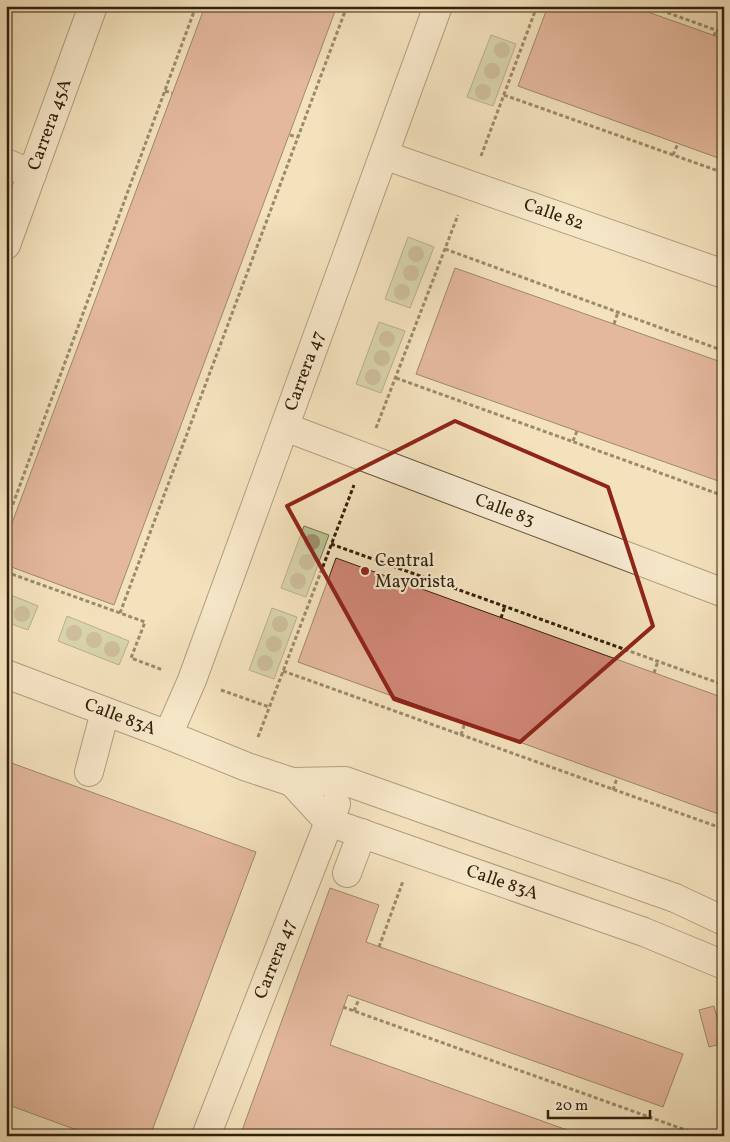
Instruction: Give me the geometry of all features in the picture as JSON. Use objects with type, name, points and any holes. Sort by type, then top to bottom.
[{"type":"street","name":"Carrera 45A","points":[[6,245],[93,6]]},
{"type":"street","name":"Carrera 47","points":[[168,735],[192,680],[438,6]]},
{"type":"street","name":"Calle 82","points":[[384,155],[724,274]]},
{"type":"street","points":[[6,163],[32,174]]},
{"type":"street","name":"Calle 83","points":[[285,427],[724,593]]},
{"type":"street","name":"Calle 83A","points":[[6,674],[247,767],[292,782],[345,782],[676,898],[724,921]]},
{"type":"street","points":[[89,772],[105,712]]},
{"type":"street","name":"Calle 83A","points":[[292,782],[329,822],[644,932],[724,965]]},
{"type":"street","name":"Carrera 47","points":[[206,1136],[345,782]]},
{"type":"street","points":[[348,873],[362,833]]},
{"type":"path","points":[[6,16],[10,6]]},
{"type":"path","points":[[6,523],[196,6]]},
{"type":"path","points":[[6,572],[120,613],[346,6]]},
{"type":"path","points":[[247,767],[537,6]]},
{"type":"path","points":[[649,6],[724,33]]},
{"type":"path","points":[[714,36],[716,30]]},
{"type":"path","points":[[165,91],[172,93]]},
{"type":"path","points":[[504,95],[724,173]]},
{"type":"path","points":[[290,135],[298,137]]},
{"type":"path","points":[[673,155],[678,143]]},
{"type":"path","points":[[445,249],[724,351]]},
{"type":"path","points":[[614,324],[618,312]]},
{"type":"path","points":[[396,378],[724,496]]},
{"type":"path","points":[[573,441],[577,431]]},
{"type":"path","points":[[331,544],[724,685]]},
{"type":"path","points":[[501,618],[505,606]]},
{"type":"path","points":[[654,673],[658,661]]},
{"type":"path","points":[[283,671],[724,829]]},
{"type":"path","points":[[461,735],[465,722]]},
{"type":"path","points":[[613,790],[617,778]]},
{"type":"path","points":[[379,946],[414,851]]},
{"type":"path","points":[[354,1011],[359,999]]},
{"type":"path","points":[[343,1007],[702,1136]]},
{"type":"highlighted area","points":[[455,421],[608,487],[653,626],[520,742],[394,699],[287,506]]},
{"type":"green space","points":[[491,35],[516,44],[493,106],[467,97]]},
{"type":"green space","points":[[408,237],[434,247],[410,308],[385,299]]},
{"type":"green space","points":[[379,322],[405,331],[381,393],[356,384]]},
{"type":"green space","points":[[304,526],[329,535],[306,597],[281,588]]},
{"type":"green space","points":[[6,593],[38,606],[28,630],[6,622]]},
{"type":"green space","points":[[272,608],[297,617],[274,679],[249,670]]},
{"type":"green space","points":[[67,616],[129,641],[119,665],[58,641]]},
{"type":"building","points":[[205,6],[337,6],[114,605],[6,565],[6,539]]},
{"type":"building","points":[[548,6],[631,6],[724,39],[724,160],[518,86]]},
{"type":"building","points":[[455,268],[724,363],[724,483],[416,374]]},
{"type":"building","points":[[336,558],[724,698],[724,816],[298,662]]},
{"type":"building","points":[[6,761],[256,852],[150,1136],[93,1136],[6,1104]]},
{"type":"building","points":[[330,888],[379,905],[366,942],[683,1054],[663,1107],[348,995],[330,1045],[584,1136],[240,1136]]},
{"type":"building","points":[[714,1006],[724,1043],[709,1047],[699,1010]]},
{"type":"place","name":"Central Mayorista","points":[[365,571]]}]
